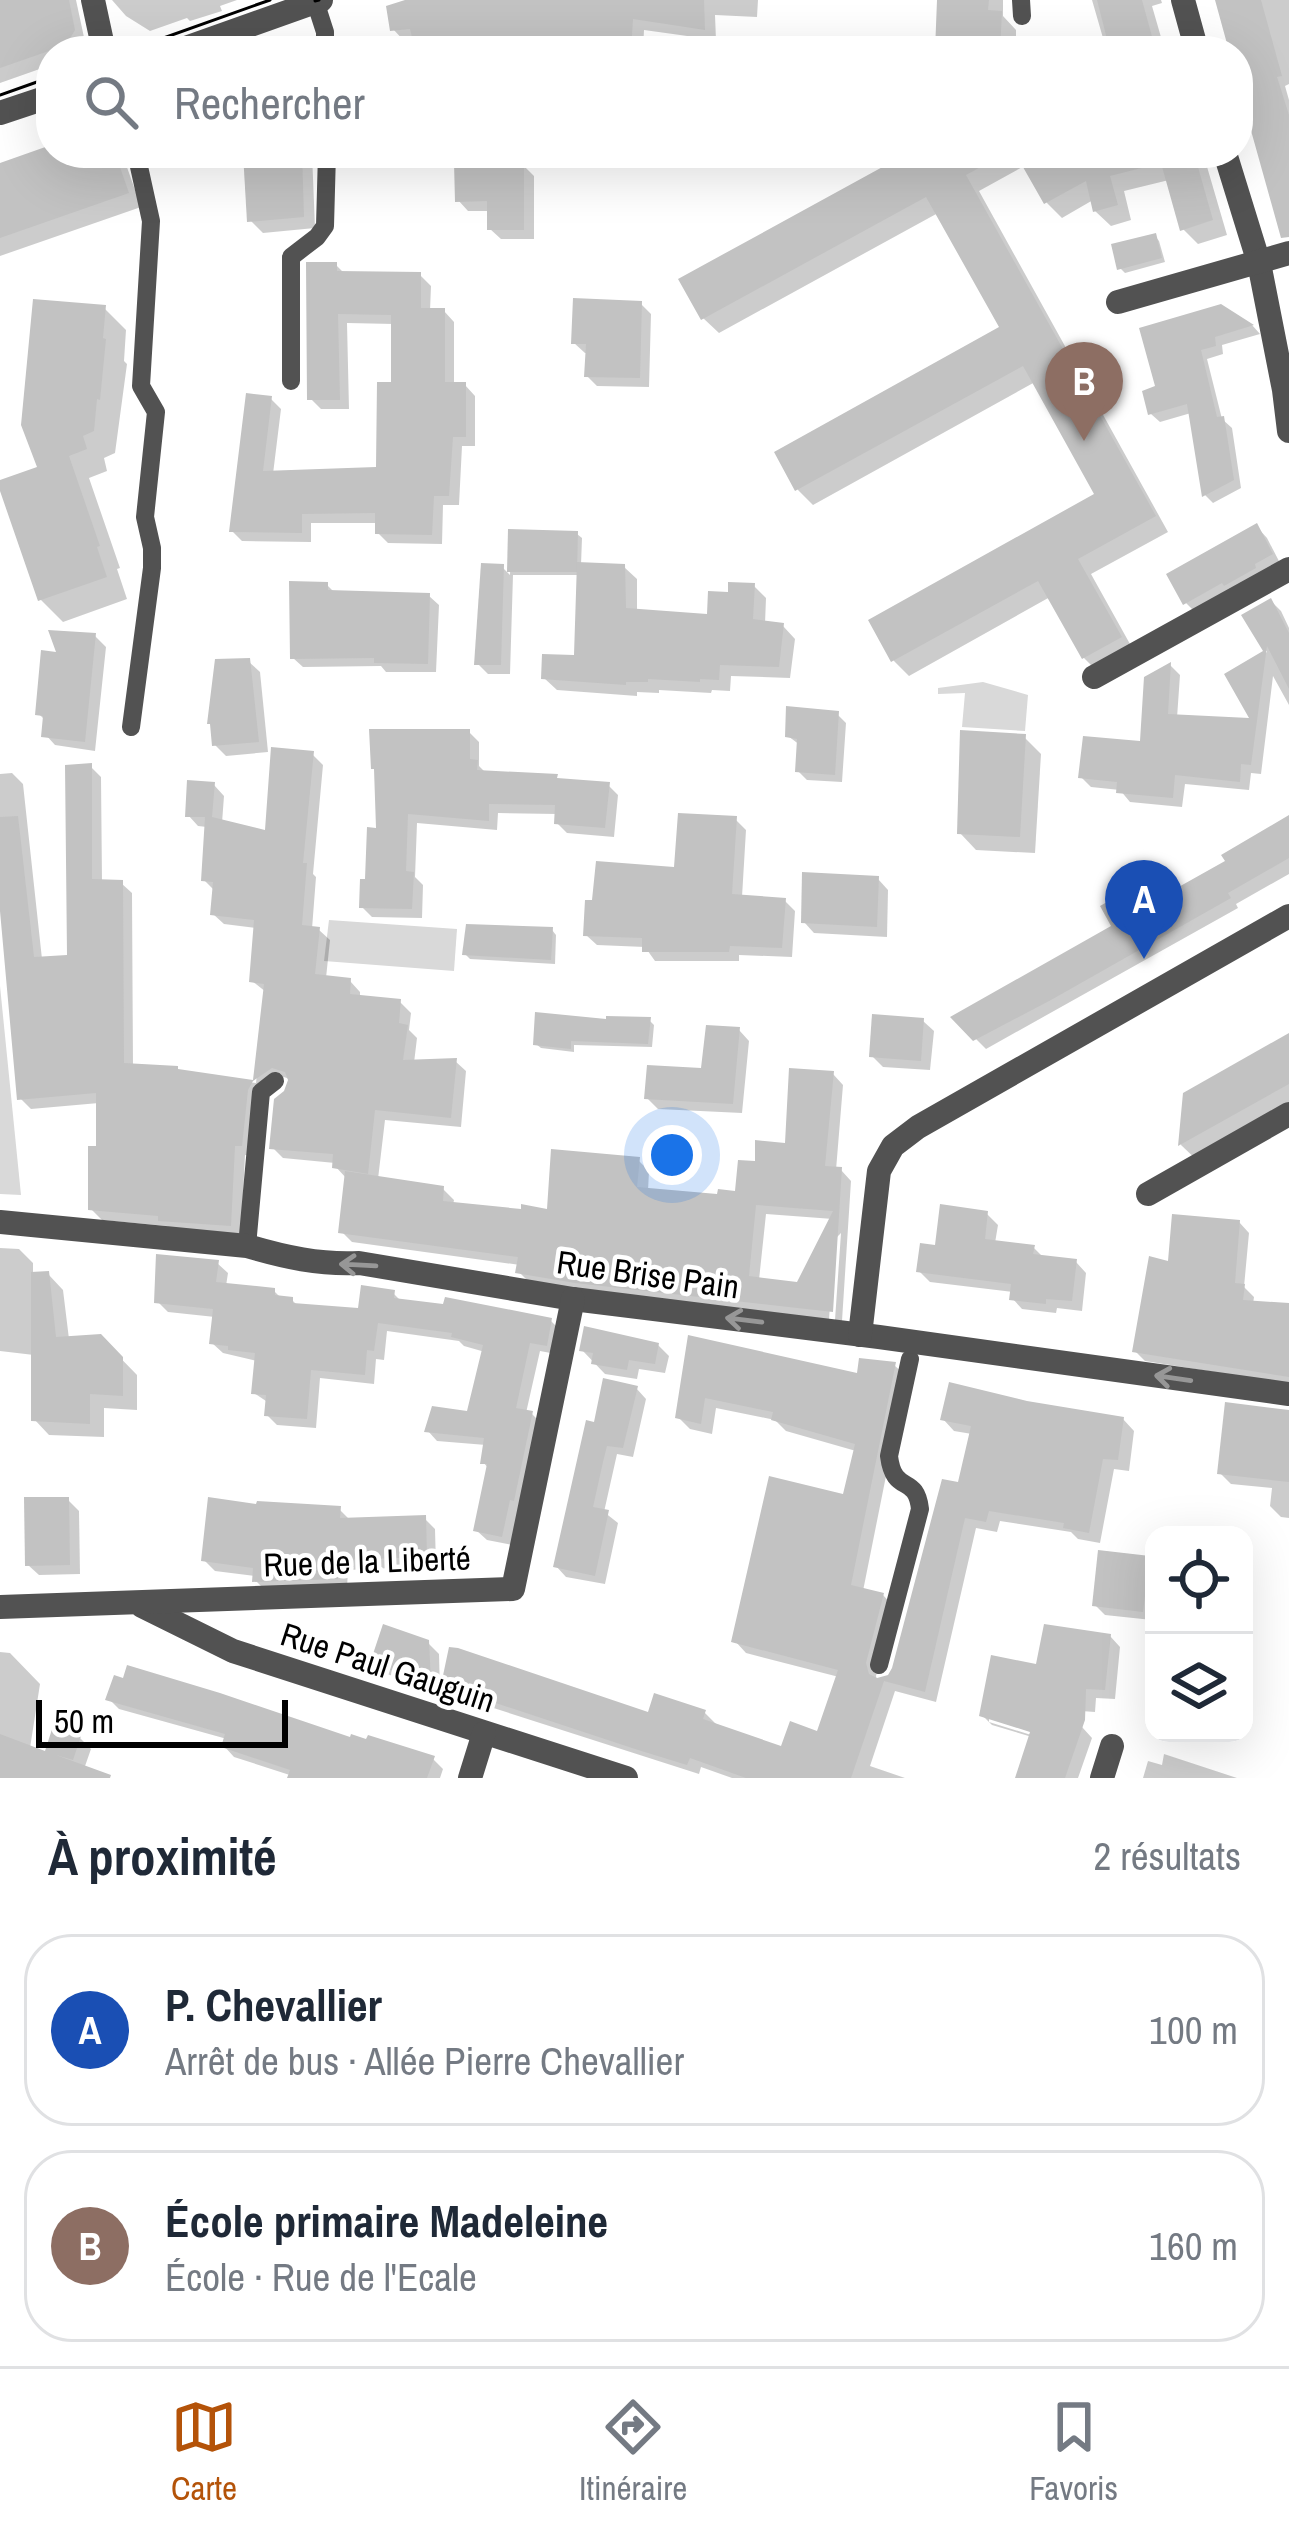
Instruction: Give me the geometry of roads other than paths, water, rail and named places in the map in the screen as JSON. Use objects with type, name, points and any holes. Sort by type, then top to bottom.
[{"type":"street","points":[[93,0],[101,36]]},
{"type":"street","points":[[1183,0],[1193,36]]},
{"type":"street","points":[[219,36],[318,1]]},
{"type":"street","points":[[0,113],[36,101]]},
{"type":"street","points":[[1230,168],[1259,263],[1289,431]]},
{"type":"street","points":[[1118,302],[1289,253]]},
{"type":"street","points":[[1094,677],[1289,569]]},
{"type":"street","points":[[860,1335],[879,1171],[893,1146],[918,1127],[1289,916]]},
{"type":"street","points":[[1148,1193],[1289,1114]]},
{"type":"street","name":"Rue Brise Pain","points":[[0,1222],[247,1246],[285,1257],[359,1263],[573,1299],[1289,1394]]},
{"type":"street","name":"Rue de la Liberté","points":[[0,1607],[513,1588],[573,1299]]},
{"type":"street","name":"Rue Paul Gauguin","points":[[136,1604],[233,1651],[626,1778]]},
{"type":"street","points":[[470,1778],[484,1733]]},
{"type":"street","points":[[1102,1778],[1112,1746]]},
{"type":"lane","points":[[318,1],[325,36]]},
{"type":"lane","points":[[131,727],[152,568],[146,517],[156,412],[141,386],[151,221],[139,168]]},
{"type":"lane","points":[[291,381],[290,257],[325,226],[327,168]]},
{"type":"lane","points":[[247,1246],[261,1092],[275,1081]]},
{"type":"lane","points":[[879,1665],[920,1509],[918,1493],[898,1482],[889,1456],[910,1359]]},
{"type":"tram line","points":[[169,36],[270,0]]},
{"type":"tram line","points":[[315,1],[319,0]]},
{"type":"tram line","points":[[0,95],[36,82]]},
{"type":"place","name":"École primaire Madeleine","points":[[1084,441]]},
{"type":"place","name":"P. Chevallier","points":[[1144,959]]}]
